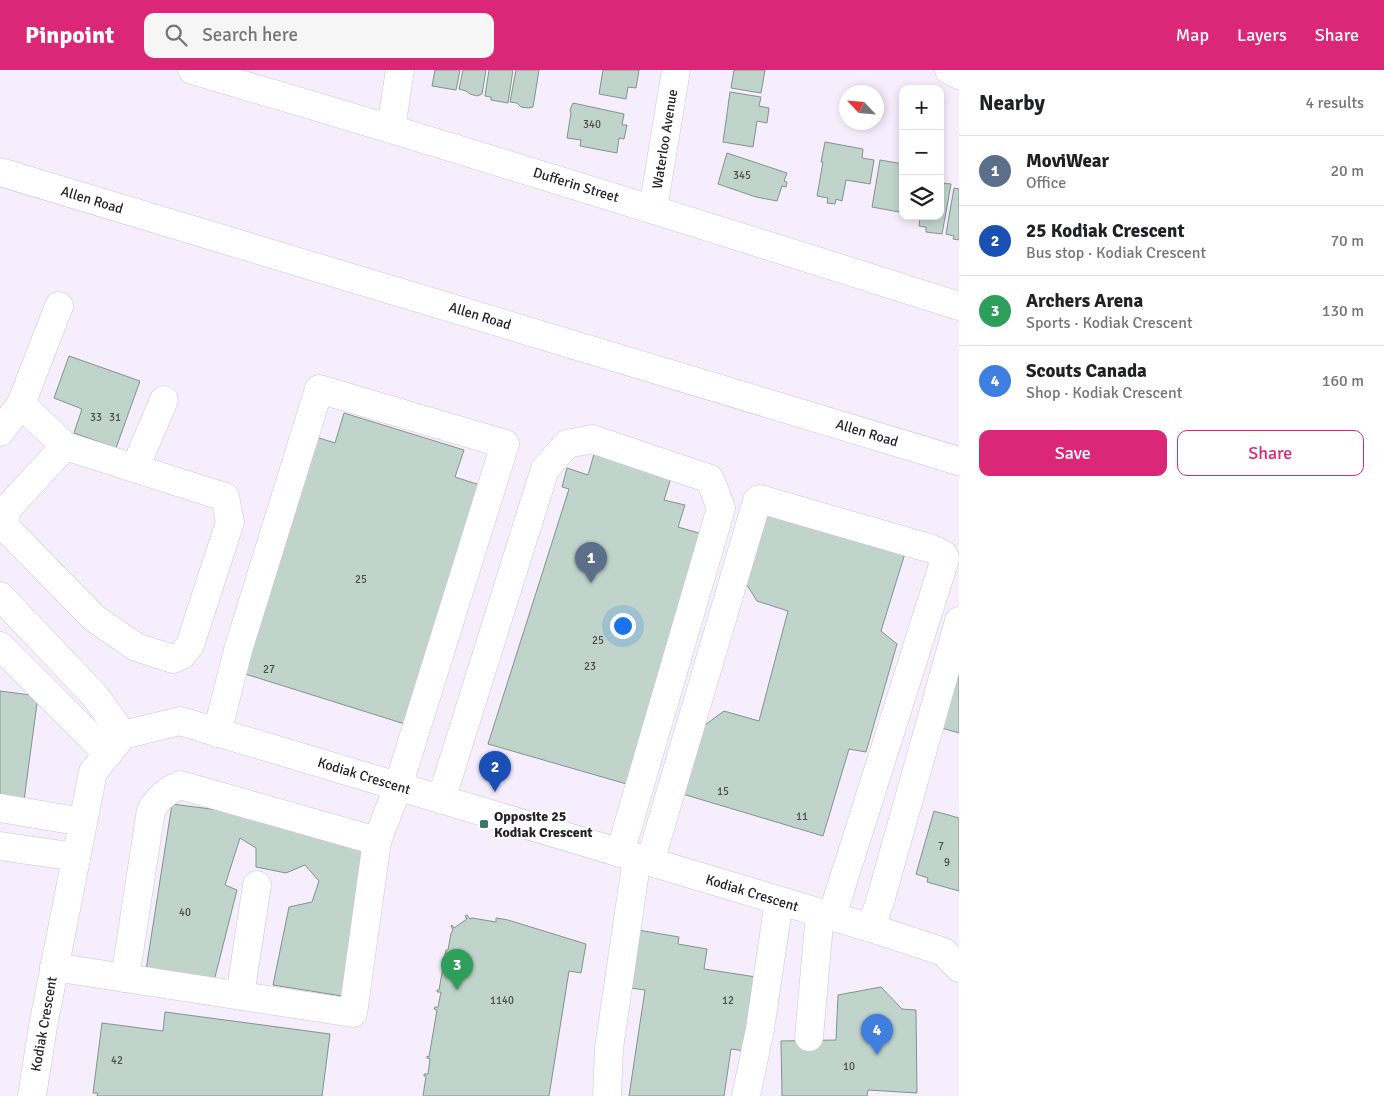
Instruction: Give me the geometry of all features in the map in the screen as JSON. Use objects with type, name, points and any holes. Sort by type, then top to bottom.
[{"type":"street","name":"Dufferin Street","points":[[192,70],[391,128],[959,306]]},
{"type":"street","points":[[391,128],[400,70]]},
{"type":"street","name":"Waterloo Avenue","points":[[654,209],[676,70]]},
{"type":"street","points":[[949,70],[959,75]]},
{"type":"street","name":"Allen Road","points":[[0,172],[959,461]]},
{"type":"street","points":[[0,432],[21,404],[59,306]]},
{"type":"street","points":[[54,967],[353,1013],[377,840],[398,787],[504,444],[319,389],[238,650],[217,733]]},
{"type":"street","points":[[135,468],[164,400]]},
{"type":"street","points":[[21,404],[65,446],[225,497],[230,522],[190,645],[182,655],[173,659],[136,647],[94,618],[5,527],[6,510],[65,446]]},
{"type":"street","points":[[441,800],[545,469],[567,444],[592,439],[710,479],[722,508],[635,858],[609,1048],[607,1096]]},
{"type":"street","points":[[635,858],[760,499],[932,549],[944,555],[945,559],[826,914],[809,1037]]},
{"type":"street","points":[[0,596],[95,696],[115,744]]},
{"type":"street","points":[[871,928],[959,621]]},
{"type":"street","points":[[5,656],[115,744]]},
{"type":"street","name":"Kodiak Crescent","points":[[32,1096],[54,967],[93,772],[115,744],[180,721],[871,928],[944,952],[959,968]]},
{"type":"street","points":[[125,978],[151,810],[158,798],[169,790],[180,785],[377,840]]},
{"type":"street","points":[[0,808],[83,822]]},
{"type":"street","points":[[0,846],[76,856]]},
{"type":"street","points":[[240,996],[257,885]]},
{"type":"street","points":[[746,1096],[760,1029],[779,900]]},
{"type":"building","points":[[435,70],[460,70],[456,90],[432,86]]},
{"type":"building","points":[[463,70],[486,70],[482,94],[477,96],[459,89]]},
{"type":"building","points":[[489,70],[513,70],[508,103],[491,100],[491,97],[485,96]]},
{"type":"building","points":[[516,70],[539,70],[533,107],[521,107],[517,103],[510,102]]},
{"type":"building","points":[[603,70],[639,70],[636,88],[628,87],[626,99],[599,94]]},
{"type":"building","points":[[734,70],[765,70],[761,93],[731,88]]},
{"type":"building","points":[[730,92],[761,97],[759,106],[769,108],[767,123],[757,121],[753,147],[723,142]]},
{"type":"building","points":[[573,103],[624,114],[622,125],[627,125],[624,139],[619,138],[617,153],[580,146],[581,140],[567,138],[570,110]]},
{"type":"building","points":[[825,142],[863,149],[862,158],[874,160],[870,184],[846,180],[842,201],[836,199],[835,204],[827,203],[828,198],[817,196]]},
{"type":"building","points":[[727,153],[787,173],[784,181],[787,182],[786,187],[782,186],[777,201],[756,197],[718,184]]},
{"type":"building","points":[[880,160],[899,163],[899,212],[872,207]]},
{"type":"building","points":[[944,183],[951,184],[942,234],[926,232],[926,227],[919,226],[920,220],[944,220]]},
{"type":"building","points":[[954,188],[959,189],[959,240],[953,239],[954,236],[946,234]]},
{"type":"building","points":[[69,356],[140,381],[116,448],[74,433],[82,409],[54,398]]},
{"type":"building","points":[[344,413],[464,450],[455,477],[483,486],[408,725],[239,672],[313,436],[335,443]]},
{"type":"building","points":[[594,454],[671,478],[664,500],[685,505],[678,527],[706,535],[630,785],[488,744],[569,489],[562,487],[567,468],[588,475]]},
{"type":"building","points":[[762,507],[906,550],[881,631],[897,644],[866,752],[849,749],[823,836],[676,792],[694,733],[724,711],[759,721],[788,611],[757,601],[742,577]]},
{"type":"building","points":[[959,627],[959,733],[931,725]]},
{"type":"building","points":[[0,691],[38,696],[23,808],[0,804]]},
{"type":"building","points":[[172,804],[242,813],[363,851],[342,996],[273,985],[289,907],[312,902],[319,881],[305,865],[286,873],[256,867],[256,848],[240,838],[225,885],[237,890],[214,981],[146,970]]},
{"type":"building","points":[[934,811],[959,818],[959,891],[927,882],[928,878],[916,874]]},
{"type":"building","points":[[467,915],[470,919],[496,922],[496,918],[508,920],[586,944],[581,973],[569,971],[549,1096],[423,1096],[426,1076],[424,1074],[428,1074],[430,1059],[427,1056],[429,1057],[437,1010],[434,1009],[438,1007],[441,992],[437,992],[437,990],[439,990],[446,950],[448,950],[453,930],[451,926],[454,928],[467,919],[465,916]]},
{"type":"building","points":[[632,929],[679,937],[678,944],[707,949],[704,969],[756,977],[745,1051],[731,1049],[724,1096],[629,1096],[645,990],[624,987]]},
{"type":"building","points":[[881,987],[902,1009],[916,1010],[917,1093],[868,1090],[867,1096],[782,1096],[781,1041],[836,1040],[838,995]]},
{"type":"building","points":[[165,1012],[330,1034],[322,1096],[97,1096],[98,1093],[93,1093],[102,1023],[163,1031]]},
{"type":"place","name":"MoviWear","points":[[591,583]]},
{"type":"place","name":"25 Kodiak Crescent","points":[[495,792]]},
{"type":"place","name":"Opposite 25 Kodiak Crescent","points":[[484,824]]},
{"type":"place","name":"Archers Arena","points":[[457,990]]},
{"type":"place","name":"Scouts Canada","points":[[877,1055]]}]
